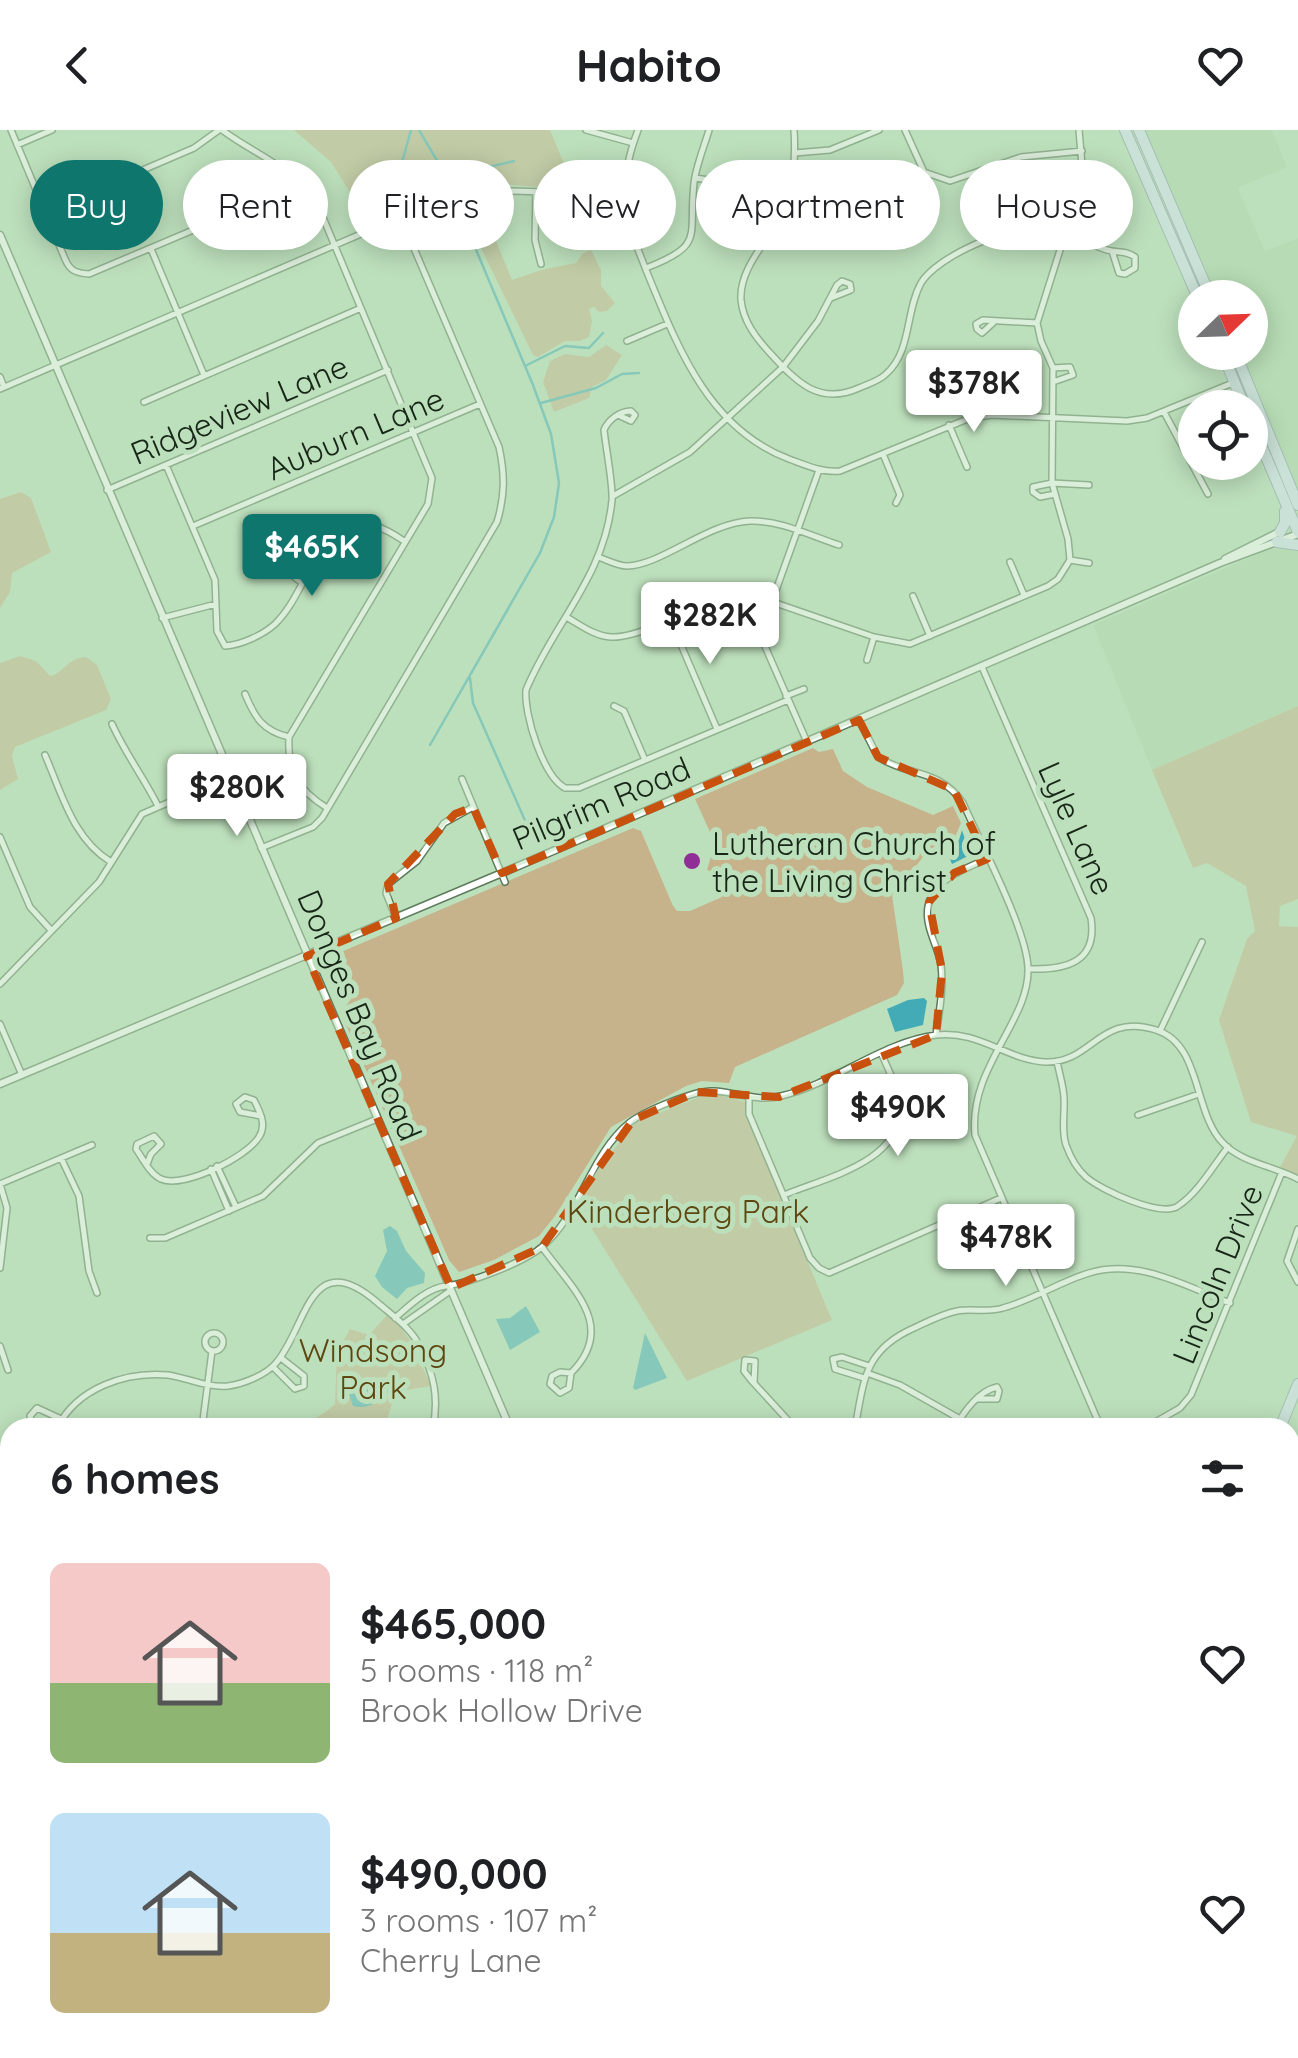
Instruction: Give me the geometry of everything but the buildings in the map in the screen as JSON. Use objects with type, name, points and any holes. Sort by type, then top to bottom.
[{"type":"main road","points":[[1125,130],[1190,280]]},
{"type":"main road","points":[[1139,130],[1204,280]]},
{"type":"main road","points":[[1234,370],[1298,506]]},
{"type":"main road","points":[[1238,370],[1242,390]]},
{"type":"main road","points":[[1268,461],[1297,529]]},
{"type":"main road","points":[[1284,500],[1286,522],[1278,537],[1298,544]]},
{"type":"main road","points":[[1284,1418],[1298,1384]]},
{"type":"street","points":[[11,130],[30,176]]},
{"type":"street","points":[[17,145],[52,130]]},
{"type":"street","points":[[163,161],[194,148],[220,130],[271,160]]},
{"type":"street","points":[[586,130],[633,144]]},
{"type":"street","points":[[630,160],[638,130]]},
{"type":"street","points":[[646,268],[673,258],[694,231],[694,178],[709,130]]},
{"type":"street","points":[[794,130],[794,160]]},
{"type":"street","points":[[795,154],[830,150],[879,130]]},
{"type":"street","points":[[905,130],[919,160]]},
{"type":"street","points":[[1079,130],[1082,160]]},
{"type":"street","points":[[940,178],[950,182],[1021,157],[1082,151]]},
{"type":"street","points":[[327,808],[299,787],[292,774],[288,760],[290,738],[428,504],[432,489],[429,466],[328,231]]},
{"type":"street","name":"Donges Bay Road","points":[[0,235],[506,1418]]},
{"type":"street","points":[[0,377],[2,388],[348,240]]},
{"type":"street","points":[[61,250],[69,268],[78,274],[90,274],[151,250],[204,375]]},
{"type":"street","points":[[261,848],[313,827],[327,808],[497,522],[505,482],[503,464],[415,250]]},
{"type":"street","points":[[538,250],[541,264]]},
{"type":"street","points":[[638,250],[667,324],[691,372],[726,418],[760,446],[819,470],[840,471],[970,418],[992,415],[1127,421],[1164,412],[1240,380]]},
{"type":"street","points":[[759,250],[743,280],[741,299],[746,319],[760,342],[804,389],[826,396],[850,392],[883,378],[899,361],[922,280],[940,262],[967,250]]},
{"type":"street","points":[[568,618],[594,633],[613,638],[633,634],[738,590],[874,638],[910,644],[1048,586],[1070,560],[1052,483],[1053,368],[1040,341],[1037,323],[1061,250]]},
{"type":"street","points":[[1109,250],[1130,252],[1135,256],[1135,268],[1119,273],[1112,251]]},
{"type":"street","points":[[613,496],[690,452],[783,366],[831,298]]},
{"type":"street","points":[[144,402],[362,308]]},
{"type":"street","points":[[993,323],[1037,323]]},
{"type":"street","points":[[627,341],[667,324]]},
{"type":"street","points":[[1053,368],[1070,367],[1074,375],[1053,382]]},
{"type":"street","name":"Ridgeview Lane","points":[[107,490],[388,370]]},
{"type":"street","name":"Auburn Lane","points":[[193,526],[480,404]]},
{"type":"street","points":[[1164,412],[1208,494]]},
{"type":"street","points":[[618,415],[604,430],[613,496],[598,556],[568,618],[530,680],[525,705],[551,776],[565,788],[579,788],[804,689]]},
{"type":"street","points":[[949,425],[968,467]]},
{"type":"street","points":[[883,454],[900,495],[896,503]]},
{"type":"street","points":[[166,465],[216,580],[217,631],[225,646],[272,627],[324,546],[361,524],[383,527],[404,540]]},
{"type":"street","points":[[807,742],[760,635],[819,470]]},
{"type":"street","points":[[1054,494],[1040,497],[1033,487],[1052,483],[1090,485]]},
{"type":"street","points":[[598,556],[623,567],[638,564],[714,530],[748,521],[772,523],[839,545]]},
{"type":"street","name":"Pilgrim Road","points":[[0,1084],[396,918],[503,878],[1297,529]]},
{"type":"street","points":[[1070,560],[1089,563]]},
{"type":"street","points":[[1010,562],[1024,595]]},
{"type":"street","points":[[284,569],[301,582]]},
{"type":"street","points":[[913,596],[930,636]]},
{"type":"street","points":[[162,618],[216,604]]},
{"type":"street","points":[[670,619],[717,730]]},
{"type":"street","points":[[867,660],[874,638]]},
{"type":"street","name":"Lyle Lane","points":[[982,667],[1093,928],[1090,944],[1072,964],[1055,970],[1028,969]]},
{"type":"street","points":[[244,694],[265,728],[290,738]]},
{"type":"street","points":[[614,706],[624,710],[644,760]]},
{"type":"street","points":[[859,720],[878,757],[934,777],[954,790],[963,802],[1026,948],[1028,969],[1020,1001],[975,1102],[974,1120],[979,1146],[1097,1418]]},
{"type":"street","points":[[112,724],[125,754],[146,781],[158,806]]},
{"type":"street","points":[[45,754],[78,832],[98,854],[112,862]]},
{"type":"street","points":[[0,984],[99,882],[142,814],[230,776]]},
{"type":"street","points":[[462,779],[503,878]]},
{"type":"street","points":[[396,918],[386,893],[388,884],[416,861],[444,823],[473,807]]},
{"type":"street","points":[[0,837],[30,907],[50,929]]},
{"type":"street","points":[[936,1035],[942,971],[928,920],[930,902],[938,886],[954,873],[987,860]]},
{"type":"street","points":[[1160,1030],[1202,942]]},
{"type":"street","points":[[0,1024],[22,1075]]},
{"type":"street","points":[[402,1325],[451,1288],[542,1247],[557,1230],[614,1138],[633,1120],[698,1092],[778,1097],[907,1042],[936,1035],[966,1037],[1024,1058],[1056,1061],[1081,1052],[1102,1034],[1121,1027],[1160,1030],[1187,1058],[1212,1127],[1228,1148],[1298,1179]]},
{"type":"street","points":[[784,1195],[870,1158],[887,1145],[898,1126],[900,1106],[881,1054]]},
{"type":"street","points":[[1056,1061],[1064,1097],[1065,1142],[1087,1178],[1104,1188],[1167,1211],[1179,1206],[1228,1148]]},
{"type":"street","points":[[1138,1115],[1199,1094]]},
{"type":"street","points":[[146,1164],[162,1144],[154,1136],[137,1144],[136,1149],[146,1164],[162,1180],[180,1182],[214,1168],[242,1156],[260,1137],[262,1116],[251,1096],[236,1104],[240,1112],[262,1116]]},
{"type":"street","points":[[749,1098],[749,1114],[809,1255],[819,1268],[830,1273],[1001,1198]]},
{"type":"street","points":[[150,1238],[165,1238],[264,1196],[318,1143],[377,1119]]},
{"type":"street","points":[[0,1268],[8,1208],[0,1184],[92,1144]]},
{"type":"street","points":[[62,1158],[79,1196],[89,1271],[97,1293]]},
{"type":"street","points":[[214,1168],[232,1209]]},
{"type":"street","name":"Lincoln Drive","points":[[1164,1418],[1192,1396],[1282,1172]]},
{"type":"street","points":[[1298,1232],[1287,1261],[1298,1282]]},
{"type":"street","points":[[542,1247],[592,1324],[589,1352],[571,1373],[569,1388],[560,1392],[550,1384],[552,1376],[571,1373]]},
{"type":"street","points":[[857,1418],[867,1372],[876,1354],[893,1337],[954,1312],[993,1311],[1091,1272],[1136,1270],[1159,1275],[1230,1304]]},
{"type":"street","points":[[63,1418],[101,1385],[124,1378],[169,1376],[208,1386],[230,1386],[273,1367],[306,1303],[320,1290],[336,1283],[351,1283],[395,1318],[420,1346],[434,1380],[438,1406],[435,1418]]},
{"type":"street","points":[[395,1318],[416,1300],[446,1286],[451,1288]]},
{"type":"street","points":[[0,1346],[8,1370]]},
{"type":"street","points":[[203,1418],[212,1351]]},
{"type":"street","points":[[867,1372],[835,1369],[833,1359],[842,1357],[958,1418]]},
{"type":"street","points":[[273,1367],[295,1389],[304,1386],[304,1376],[280,1358]]},
{"type":"street","points":[[754,1383],[786,1418]]},
{"type":"street","points":[[961,1418],[977,1399]]},
{"type":"street","points":[[30,1418],[37,1408],[60,1418]]},
{"type":"highlighted area","points":[[859,720],[878,757],[954,790],[987,859],[954,873],[929,902],[942,971],[936,1035],[779,1097],[697,1092],[633,1120],[542,1247],[451,1288],[307,956],[396,918],[388,884],[455,814],[473,807],[502,873]]},
{"type":"shaded area","points":[[1143,130],[1272,130],[1287,167],[1238,188],[1265,251],[1298,238],[1298,495],[1268,422],[1268,390],[1255,390],[1247,370],[1268,370],[1268,280],[1209,280]]},
{"type":"shaded area","points":[[1298,547],[1298,706],[1152,770],[1093,625],[1265,551]]},
{"type":"green space","points":[[294,130],[550,130],[562,160],[534,160],[534,187],[514,185],[514,160],[348,160],[348,189],[331,162]]},
{"type":"green space","points":[[482,250],[500,250],[512,280],[576,263],[591,250],[601,270],[601,286],[615,303],[607,311],[589,309],[589,337],[565,341],[538,357],[533,355]]},
{"type":"green space","points":[[606,345],[622,355],[606,380],[592,387],[589,398],[554,412],[543,382],[550,361],[565,354],[589,357]]},
{"type":"green space","points":[[21,492],[31,498],[51,552],[12,573],[10,592],[0,608],[0,499]]},
{"type":"green space","points":[[20,656],[36,661],[50,676],[86,657],[97,665],[111,699],[106,710],[15,747],[12,756],[18,779],[0,790],[0,663]]},
{"type":"green space","points":[[1298,706],[1298,899],[1280,906],[1279,926],[1298,927],[1298,1176],[1280,1167],[1297,1136],[1251,1122],[1219,1020],[1247,939],[1255,931],[1246,886],[1207,863],[1193,868],[1152,770]]},
{"type":"green space","points":[[813,748],[819,752],[833,749],[843,771],[867,787],[933,815],[953,806],[961,823],[952,844],[929,849],[913,870],[914,878],[901,884],[892,895],[904,983],[897,995],[735,1067],[729,1083],[702,1081],[686,1086],[611,1127],[539,1236],[494,1260],[459,1272],[449,1260],[341,1013],[351,999],[336,957],[633,828],[641,831],[677,911],[690,911],[722,897],[716,872],[707,870],[715,843],[695,799]]},
{"type":"green space","name":"Kinderberg Park","points":[[710,1093],[746,1102],[746,1114],[832,1320],[687,1381],[577,1205],[597,1170],[636,1122]]},
{"type":"green space","name":"Windsong Park","points":[[389,1313],[411,1341],[431,1386],[406,1390],[394,1397],[388,1418],[314,1418],[335,1404],[337,1352],[350,1329],[369,1335]]},
{"type":"water","points":[[962,830],[970,855],[952,864],[947,852],[959,840]]},
{"type":"water","points":[[924,998],[927,1001],[923,1025],[895,1032],[887,1009]]},
{"type":"water","points":[[390,1226],[425,1273],[424,1283],[407,1288],[397,1299],[375,1276],[387,1251],[383,1230]]},
{"type":"water","points":[[526,1306],[540,1332],[510,1350],[496,1319],[510,1318]]},
{"type":"water","points":[[645,1333],[667,1378],[635,1390],[633,1388]]},
{"type":"water","points":[[395,1381],[378,1401],[353,1406],[348,1391],[356,1383]]},
{"type":"waterway","points":[[402,160],[411,130]]},
{"type":"waterway","points":[[419,130],[442,169],[533,385],[551,434],[559,483],[554,517],[540,553],[430,745]]},
{"type":"waterway","points":[[527,365],[565,346],[589,348],[603,333]]},
{"type":"waterway","points":[[541,403],[596,388],[622,374],[639,373]]},
{"type":"waterway","points":[[470,678],[473,703],[535,843]]},
{"type":"place","name":"Lutheran Church of the Living Christ","points":[[692,861]]}]
